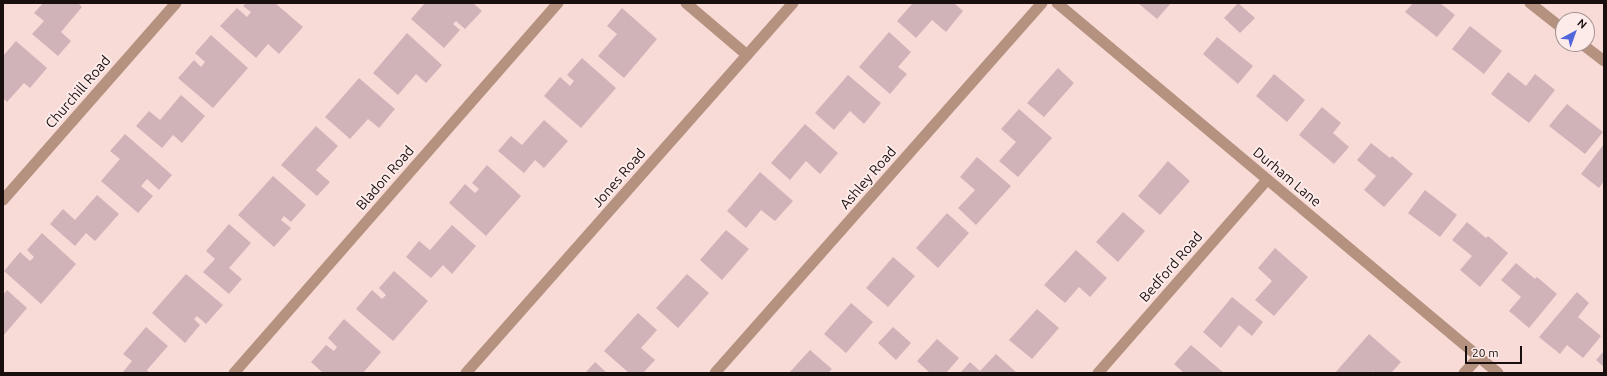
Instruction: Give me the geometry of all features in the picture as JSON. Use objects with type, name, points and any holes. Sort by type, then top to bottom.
[{"type":"street","name":"Churchill Road","points":[[3,200],[176,3]]},
{"type":"street","name":"Bladon Road","points":[[234,373],[558,3]]},
{"type":"street","points":[[686,3],[747,56]]},
{"type":"street","name":"Jones Road","points":[[466,373],[794,3]]},
{"type":"street","name":"Ashley Road","points":[[715,373],[1042,3]]},
{"type":"street","name":"Durham Lane","points":[[1057,3],[1498,373]]},
{"type":"street","points":[[1530,3],[1555,23]]},
{"type":"street","points":[[1592,52],[1604,61]]},
{"type":"street","name":"Bedford Road","points":[[1098,373],[1267,180]]},
{"type":"street","points":[[1464,373],[1479,357]]},
{"type":"building","points":[[43,3],[78,3],[82,7],[61,32],[71,41],[58,56],[32,34],[44,21],[34,13]]},
{"type":"building","points":[[246,3],[275,3],[303,27],[279,54],[268,44],[256,58],[220,26],[237,8],[247,17],[251,12],[243,6]]},
{"type":"building","points":[[425,3],[473,3],[482,11],[465,29],[456,21],[453,24],[460,30],[444,48],[411,19]]},
{"type":"building","points":[[913,3],[954,3],[963,11],[946,32],[932,20],[916,38],[897,21]]},
{"type":"building","points":[[1138,3],[1171,3],[1157,19]]},
{"type":"building","points":[[1238,3],[1255,18],[1240,33],[1224,18]]},
{"type":"building","points":[[1413,3],[1440,3],[1455,15],[1437,37],[1405,12]]},
{"type":"building","points":[[622,8],[657,39],[624,78],[598,56],[617,34],[607,26]]},
{"type":"building","points":[[1470,26],[1502,51],[1484,74],[1452,49]]},
{"type":"building","points":[[889,32],[911,52],[898,67],[907,74],[890,94],[859,67]]},
{"type":"building","points":[[407,33],[442,65],[426,83],[416,74],[398,95],[373,73]]},
{"type":"building","points":[[211,35],[248,68],[213,108],[178,78],[194,60],[201,67],[205,62],[195,53]]},
{"type":"building","points":[[1217,37],[1253,66],[1238,84],[1203,54]]},
{"type":"building","points":[[16,41],[47,68],[30,88],[24,83],[7,102],[3,98],[3,56]]},
{"type":"building","points":[[582,58],[616,88],[581,128],[544,96],[560,77],[570,86],[574,81],[567,75]]},
{"type":"building","points":[[1058,68],[1074,83],[1044,117],[1027,103]]},
{"type":"building","points":[[1508,72],[1526,86],[1535,74],[1555,90],[1529,123],[1491,94]]},
{"type":"building","points":[[1274,74],[1305,100],[1287,122],[1256,96]]},
{"type":"building","points":[[848,75],[881,103],[864,124],[850,111],[834,130],[815,113]]},
{"type":"building","points":[[359,78],[395,109],[379,128],[368,119],[350,139],[325,117]]},
{"type":"building","points":[[181,95],[205,116],[182,143],[173,135],[162,148],[136,126],[149,111],[160,120]]},
{"type":"building","points":[[1567,104],[1603,132],[1585,154],[1549,126]]},
{"type":"building","points":[[1322,107],[1341,123],[1333,133],[1349,147],[1334,164],[1299,135]]},
{"type":"building","points":[[1019,109],[1052,138],[1018,177],[999,161],[1016,142],[1001,129]]},
{"type":"building","points":[[544,120],[568,141],[544,168],[535,160],[524,173],[498,151],[511,136],[522,145]]},
{"type":"building","points":[[805,124],[838,153],[820,174],[806,161],[790,180],[771,163]]},
{"type":"building","points":[[316,126],[338,146],[316,170],[330,182],[317,196],[281,165]]},
{"type":"building","points":[[125,134],[172,175],[159,190],[147,179],[141,186],[153,196],[138,213],[101,181],[120,159],[110,151]]},
{"type":"building","points":[[1371,143],[1390,158],[1392,156],[1413,174],[1384,207],[1364,190],[1376,176],[1357,160]]},
{"type":"building","points":[[1604,144],[1604,181],[1599,188],[1581,174]]},
{"type":"building","points":[[977,157],[1011,186],[976,225],[958,208],[975,190],[960,177]]},
{"type":"building","points":[[1168,161],[1190,181],[1160,215],[1138,196]]},
{"type":"building","points":[[487,165],[521,196],[486,236],[449,203],[465,184],[475,193],[479,189],[472,183]]},
{"type":"building","points":[[760,172],[793,201],[775,221],[761,210],[746,228],[727,211]]},
{"type":"building","points":[[273,176],[306,205],[291,222],[284,216],[281,220],[291,228],[274,247],[238,215]]},
{"type":"building","points":[[1425,190],[1457,215],[1440,237],[1408,213]]},
{"type":"building","points":[[97,195],[119,214],[95,241],[86,233],[75,246],[50,224],[63,209],[75,220]]},
{"type":"building","points":[[1123,212],[1145,231],[1118,262],[1096,242]]},
{"type":"building","points":[[947,213],[969,233],[938,268],[916,248]]},
{"type":"building","points":[[1467,222],[1486,238],[1488,236],[1508,253],[1480,287],[1460,270],[1472,256],[1452,240]]},
{"type":"building","points":[[229,224],[251,243],[229,268],[242,279],[229,294],[203,272],[215,259],[206,251]]},
{"type":"building","points":[[452,225],[476,246],[452,274],[443,265],[431,278],[406,257],[419,241],[430,250]]},
{"type":"building","points":[[726,230],[749,249],[722,280],[700,260]]},
{"type":"building","points":[[42,233],[76,264],[41,304],[4,271],[20,252],[30,261],[34,257],[27,250]]},
{"type":"building","points":[[1275,248],[1308,277],[1274,316],[1255,300],[1272,281],[1258,268]]},
{"type":"building","points":[[1076,250],[1107,278],[1090,297],[1079,287],[1065,303],[1044,285]]},
{"type":"building","points":[[893,257],[915,276],[888,307],[866,288]]},
{"type":"building","points":[[1516,263],[1535,279],[1537,277],[1557,294],[1529,328],[1509,311],[1521,297],[1501,280]]},
{"type":"building","points":[[394,271],[428,301],[393,341],[356,309],[372,290],[382,299],[386,295],[379,288]]},
{"type":"building","points":[[186,274],[223,305],[206,324],[197,316],[194,319],[200,325],[185,343],[152,313]]},
{"type":"building","points":[[687,274],[709,293],[678,328],[656,308]]},
{"type":"building","points":[[7,290],[27,308],[3,336],[3,295]]},
{"type":"building","points":[[1577,292],[1589,303],[1578,317],[1601,336],[1583,358],[1567,345],[1560,354],[1539,337]]},
{"type":"building","points":[[1232,297],[1263,322],[1252,336],[1239,325],[1221,348],[1203,332]]},
{"type":"building","points":[[851,303],[873,322],[846,353],[824,334]]},
{"type":"building","points":[[1037,309],[1059,328],[1032,359],[1009,340]]},
{"type":"building","points":[[638,313],[657,330],[641,348],[655,360],[643,373],[629,373],[604,351]]},
{"type":"building","points":[[344,319],[381,352],[363,373],[323,373],[311,362],[326,345],[334,351],[337,347],[328,338]]},
{"type":"building","points":[[146,327],[168,346],[147,370],[149,373],[122,373],[132,361],[123,354]]},
{"type":"building","points":[[893,327],[911,343],[896,360],[878,343]]},
{"type":"building","points":[[1369,334],[1401,362],[1391,373],[1375,373],[1373,371],[1372,373],[1335,373]]},
{"type":"building","points":[[937,339],[959,358],[946,373],[930,373],[917,361]]},
{"type":"building","points":[[1191,345],[1224,373],[1184,373],[1174,364]]},
{"type":"building","points":[[810,350],[832,369],[828,373],[789,373]]},
{"type":"building","points":[[1604,351],[1604,367],[1596,360]]},
{"type":"building","points":[[996,354],[1017,373],[960,373],[970,362],[980,371]]},
{"type":"building","points":[[595,362],[607,373],[585,373]]}]
